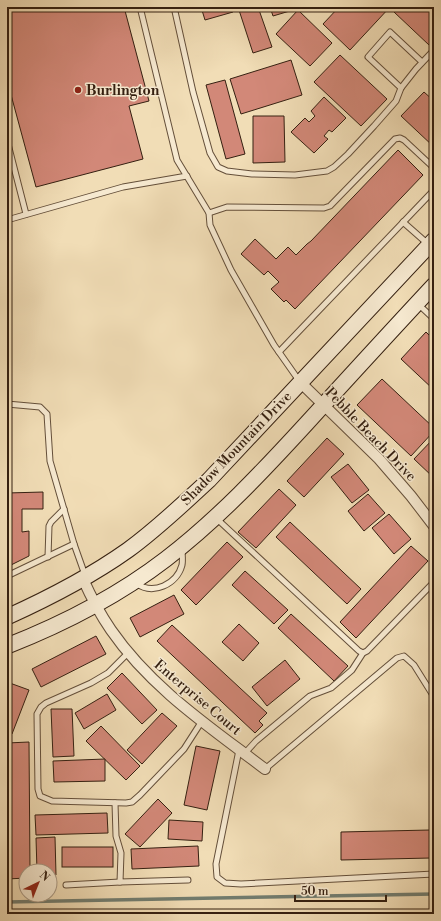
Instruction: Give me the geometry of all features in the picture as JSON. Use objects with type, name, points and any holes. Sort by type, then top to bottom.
[{"type":"main road","name":"Shadow Mountain Drive","points":[[7,617],[50,597],[127,551],[176,510],[208,480],[431,242]]},
{"type":"main road","points":[[7,646],[33,635],[95,604],[134,581],[182,546],[215,518],[287,444],[434,285]]},
{"type":"street","name":"Pebble Beach Drive","points":[[300,382],[379,459],[411,496],[434,526]]},
{"type":"street","name":"Enterprise Court","points":[[84,578],[95,604],[111,631],[144,671],[158,685],[202,721],[265,769]]},
{"type":"lane","points":[[140,7],[177,160],[209,213],[210,225],[231,270],[279,352],[300,382]]},
{"type":"lane","points":[[174,7],[193,92],[210,153],[218,168],[226,171],[252,174],[295,175],[327,171],[334,167],[348,154],[396,101],[401,88],[434,50]]},
{"type":"lane","points":[[401,88],[368,57],[390,32],[422,62]]},
{"type":"lane","points":[[209,213],[227,207],[324,208],[330,206],[395,139],[400,138],[404,140],[434,168]]},
{"type":"lane","points":[[7,140],[26,214]]},
{"type":"lane","points":[[7,220],[123,187],[186,176]]},
{"type":"lane","points":[[279,352],[434,190]]},
{"type":"lane","points":[[403,222],[431,242]]},
{"type":"lane","points":[[417,303],[434,319]]},
{"type":"lane","points":[[7,404],[40,407],[47,414],[50,461],[84,578]]},
{"type":"lane","points":[[48,557],[49,526],[64,509]]},
{"type":"lane","points":[[215,518],[255,553],[359,651],[363,653]]},
{"type":"lane","points":[[7,576],[74,544]]},
{"type":"lane","points":[[134,581],[140,586],[149,588],[167,585],[177,576],[182,566],[182,546]]},
{"type":"lane","points":[[434,582],[367,651],[363,653],[352,670],[332,688],[310,696],[242,751],[216,864],[217,877],[225,883],[241,884],[434,874]]},
{"type":"lane","points":[[129,652],[108,672],[91,683],[46,703],[41,707],[37,714],[38,789],[40,796],[52,801],[115,803],[132,802],[184,749],[202,721]]},
{"type":"lane","points":[[265,769],[397,658],[404,656],[414,665],[434,697]]},
{"type":"lane","points":[[115,803],[116,836],[121,853],[120,882]]},
{"type":"lane","points":[[66,885],[188,880]]},
{"type":"building","name":"Burlington","points":[[7,7],[124,7],[149,101],[129,106],[143,159],[36,187],[7,80]]},
{"type":"building","points":[[201,7],[231,7],[233,12],[205,20]]},
{"type":"building","points":[[238,7],[258,7],[272,47],[253,53]]},
{"type":"building","points":[[270,7],[292,7],[293,10],[273,16]]},
{"type":"building","points":[[339,7],[390,7],[350,50],[323,24]]},
{"type":"building","points":[[398,7],[434,7],[434,39],[429,45],[394,12]]},
{"type":"building","points":[[298,10],[332,43],[310,66],[276,34]]},
{"type":"building","points":[[340,55],[387,99],[361,126],[314,82]]},
{"type":"building","points":[[291,60],[302,95],[241,114],[230,79]]},
{"type":"building","points":[[225,80],[245,154],[226,159],[206,85]]},
{"type":"building","points":[[424,92],[434,101],[434,147],[401,116]]},
{"type":"building","points":[[324,97],[346,118],[332,132],[329,130],[324,136],[328,139],[314,153],[291,132],[305,118],[309,122],[315,116],[311,111]]},
{"type":"building","points":[[253,116],[284,116],[285,162],[253,163]]},
{"type":"building","points":[[398,150],[423,175],[295,309],[286,300],[284,302],[271,289],[279,282],[268,271],[264,275],[241,254],[255,239],[276,259],[288,247],[296,255]]},
{"type":"building","points":[[426,332],[434,340],[434,390],[401,359]]},
{"type":"building","points":[[382,379],[434,428],[434,431],[411,456],[357,405]]},
{"type":"building","points":[[327,438],[344,454],[304,497],[287,481]]},
{"type":"building","points":[[434,438],[434,478],[414,459]]},
{"type":"building","points":[[348,464],[369,490],[352,503],[331,477]]},
{"type":"building","points":[[279,489],[296,505],[256,548],[238,532]]},
{"type":"building","points":[[43,492],[43,509],[22,509],[22,532],[29,531],[29,556],[7,567],[7,493]]},
{"type":"building","points":[[368,494],[385,513],[364,531],[348,511]]},
{"type":"building","points":[[389,514],[411,539],[394,554],[372,528]]},
{"type":"building","points":[[290,522],[361,589],[347,604],[276,537]]},
{"type":"building","points":[[227,542],[243,557],[196,605],[181,590]]},
{"type":"building","points":[[411,546],[428,561],[356,638],[340,622]]},
{"type":"building","points":[[245,571],[288,610],[274,624],[232,585]]},
{"type":"building","points":[[174,595],[184,614],[140,637],[130,618]]},
{"type":"building","points":[[291,614],[348,666],[334,681],[278,628]]},
{"type":"building","points":[[239,624],[259,643],[243,661],[222,642]]},
{"type":"building","points":[[172,625],[267,713],[259,721],[263,725],[255,733],[157,641]]},
{"type":"building","points":[[96,636],[106,654],[41,687],[32,669]]},
{"type":"building","points":[[285,660],[300,679],[267,706],[252,687]]},
{"type":"building","points":[[122,673],[157,710],[142,724],[107,688]]},
{"type":"building","points":[[7,682],[29,690],[12,734],[7,732]]},
{"type":"building","points":[[107,694],[116,710],[84,729],[75,713]]},
{"type":"building","points":[[51,709],[72,709],[74,756],[53,757]]},
{"type":"building","points":[[162,713],[177,726],[142,764],[127,750]]},
{"type":"building","points":[[101,726],[140,766],[126,780],[86,741]]},
{"type":"building","points":[[29,742],[30,863],[18,863],[18,878],[7,879],[7,743]]},
{"type":"building","points":[[196,746],[220,751],[207,810],[184,805]]},
{"type":"building","points":[[105,759],[105,781],[54,782],[53,761]]},
{"type":"building","points":[[158,799],[172,813],[140,847],[125,834]]},
{"type":"building","points":[[107,813],[108,833],[36,835],[35,815]]},
{"type":"building","points":[[169,820],[203,822],[202,841],[168,839]]},
{"type":"building","points":[[430,830],[431,858],[341,860],[341,832]]},
{"type":"building","points":[[55,837],[56,863],[37,863],[36,838]]},
{"type":"building","points":[[198,846],[199,866],[132,869],[131,849]]},
{"type":"building","points":[[62,847],[113,847],[113,867],[62,867]]},
{"type":"waterway","points":[[7,902],[434,894]]},
{"type":"place","name":"Burlington","points":[[78,90]]}]
